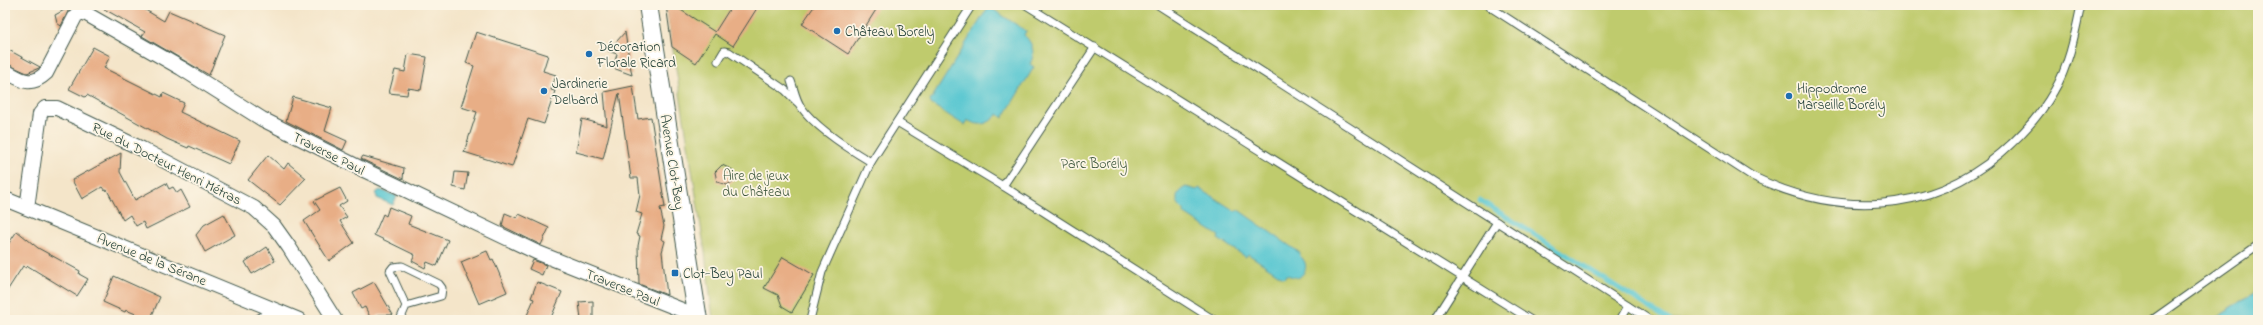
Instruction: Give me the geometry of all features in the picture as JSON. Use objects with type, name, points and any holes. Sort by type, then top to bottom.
[{"type":"street","name":"Avenue Clot-Bey","points":[[648,5],[697,318]]},
{"type":"street","name":"Traverse Paul","points":[[5,71],[22,80],[30,82],[38,80],[46,73],[76,15],[83,12],[181,68],[262,119],[364,170],[536,252],[697,318]]},
{"type":"street","name":"Rue du Docteur Henri Métras","points":[[27,208],[40,114],[45,108],[57,108],[142,149],[254,208],[274,226],[336,320]]},
{"type":"street","name":"Avenue de la Sérane","points":[[5,199],[299,320]]},
{"type":"lane","points":[[810,320],[822,272],[871,162],[972,5]]},
{"type":"lane","points":[[1026,5],[1531,320]]},
{"type":"lane","points":[[1158,5],[1650,320]]},
{"type":"lane","points":[[1487,5],[1752,176],[1780,189],[1810,198],[1847,203],[1874,204],[1910,200],[1956,184],[1983,168],[2014,142],[2033,123],[2055,90],[2074,40],[2081,5]]},
{"type":"lane","points":[[1003,186],[1095,47]]},
{"type":"lane","points":[[718,61],[724,51],[729,52],[786,90],[808,117],[854,152],[871,162]]},
{"type":"lane","points":[[791,81],[799,106]]},
{"type":"lane","points":[[897,122],[1003,186],[1214,320]]},
{"type":"lane","points":[[1435,320],[1498,222]]},
{"type":"lane","points":[[2152,320],[2258,245]]},
{"type":"lane","points":[[402,266],[439,284],[442,288],[441,296],[406,306],[391,277],[390,271],[393,267],[402,266]]},
{"type":"lane","points":[[400,320],[406,306]]},
{"type":"lane","points":[[1620,320],[1628,306]]},
{"type":"lane","points":[[256,320],[274,310]]},
{"type":"green space","points":[[666,5],[2258,5],[2258,291],[2211,320],[713,320],[705,252]]},
{"type":"water","points":[[991,8],[1026,31],[1024,35],[1031,44],[1033,52],[1030,64],[1034,67],[1003,118],[998,114],[991,121],[984,124],[976,124],[967,120],[964,125],[931,104],[930,101],[987,9]]},
{"type":"water","points":[[1186,187],[1197,190],[1199,188],[1235,211],[1237,209],[1300,253],[1299,255],[1304,261],[1306,267],[1304,273],[1298,278],[1286,275],[1284,278],[1248,254],[1246,257],[1218,239],[1219,236],[1183,213],[1185,211],[1177,201],[1177,195]]},
{"type":"water","points":[[380,190],[397,196],[393,205],[377,198],[376,193]]},
{"type":"water","points":[[2258,291],[2258,320],[2211,320]]},
{"type":"building","points":[[97,5],[137,5],[164,21],[169,11],[225,35],[209,75],[142,36],[145,32]]},
{"type":"building","points":[[666,5],[673,5],[715,32],[732,5],[759,5],[733,46],[715,34],[696,63],[672,47]]},
{"type":"building","name":"Château Borely","points":[[815,5],[879,5],[848,54],[802,24]]},
{"type":"building","points":[[70,7],[61,26],[57,23],[55,15]]},
{"type":"building","points":[[476,32],[548,55],[543,71],[556,75],[551,90],[555,91],[544,124],[528,119],[512,167],[464,152],[477,112],[461,107],[474,66],[466,63]]},
{"type":"building","points":[[625,32],[632,75],[613,68],[617,54],[608,51]]},
{"type":"building","points":[[93,47],[110,56],[104,68],[162,97],[163,93],[184,103],[180,112],[240,141],[229,164],[189,146],[188,148],[167,139],[87,95],[85,97],[69,89]]},
{"type":"building","points":[[5,48],[40,67],[27,73],[5,63]]},
{"type":"building","points":[[408,54],[427,57],[421,90],[408,88],[407,95],[389,93],[395,70],[405,72]]},
{"type":"building","points":[[633,86],[638,119],[651,117],[665,207],[660,208],[664,226],[661,239],[665,241],[662,252],[667,295],[639,284],[638,246],[640,236],[636,234],[642,214],[636,212],[640,195],[638,178],[631,178],[619,93],[603,159],[576,152],[582,119],[607,126],[604,92]]},
{"type":"building","points":[[293,97],[332,108],[325,131],[347,141],[343,150],[286,121]]},
{"type":"building","points":[[121,153],[120,172],[135,200],[166,183],[169,189],[173,187],[177,193],[181,190],[190,207],[146,229],[143,222],[136,226],[130,215],[123,220],[107,190],[105,191],[102,187],[82,199],[72,180]]},
{"type":"building","points":[[268,155],[284,169],[288,163],[306,178],[280,205],[248,180]]},
{"type":"building","points":[[363,156],[404,168],[403,179],[361,159]]},
{"type":"building","points":[[722,165],[733,170],[735,180],[727,185],[717,182],[715,172]]},
{"type":"building","points":[[455,172],[468,173],[465,190],[453,187]]},
{"type":"building","points":[[340,188],[347,201],[339,206],[347,217],[340,221],[354,243],[329,261],[304,221],[320,210],[314,201]]},
{"type":"building","points":[[389,207],[411,216],[408,224],[448,240],[437,266],[427,262],[425,268],[412,261],[415,255],[374,235],[383,214],[386,216]]},
{"type":"building","points":[[505,213],[517,218],[519,214],[549,228],[541,245],[502,226]]},
{"type":"building","points":[[224,214],[235,235],[205,252],[196,235],[204,225]]},
{"type":"building","points":[[17,231],[38,248],[80,271],[79,274],[88,279],[77,296],[28,266],[26,268],[23,266],[5,294],[5,249]]},
{"type":"building","points":[[267,247],[275,261],[252,274],[245,262]]},
{"type":"building","points":[[487,251],[491,260],[493,259],[507,292],[479,304],[461,262]]},
{"type":"building","points":[[783,257],[814,275],[792,312],[782,306],[778,295],[764,288]]},
{"type":"building","points":[[533,260],[546,265],[542,275],[529,269]]},
{"type":"building","points":[[114,276],[160,297],[150,320],[126,310],[125,312],[103,302]]},
{"type":"building","points":[[374,282],[393,315],[379,315],[371,319],[365,307],[361,309],[353,293]]},
{"type":"building","points":[[537,282],[562,292],[550,320],[525,320],[534,299],[531,298]]},
{"type":"building","points":[[593,301],[593,320],[581,320],[579,302]]},
{"type":"waterway","points":[[1480,200],[1669,320]]},
{"type":"place","name":"Château Borely","points":[[837,31]]},
{"type":"place","name":"Décoration Florale Ricard","points":[[589,54]]},
{"type":"place","name":"Jardinerie Delbard","points":[[544,91]]},
{"type":"place","name":"Hippodrome Marseille Borély","points":[[1789,96]]},
{"type":"place","name":"Clot-Bey Paul","points":[[675,273]]},
{"type":"park label","name":"Parc Borély","points":[[1094,163]]},
{"type":"park label","name":"Aire de jeux du Château","points":[[756,184]]}]
